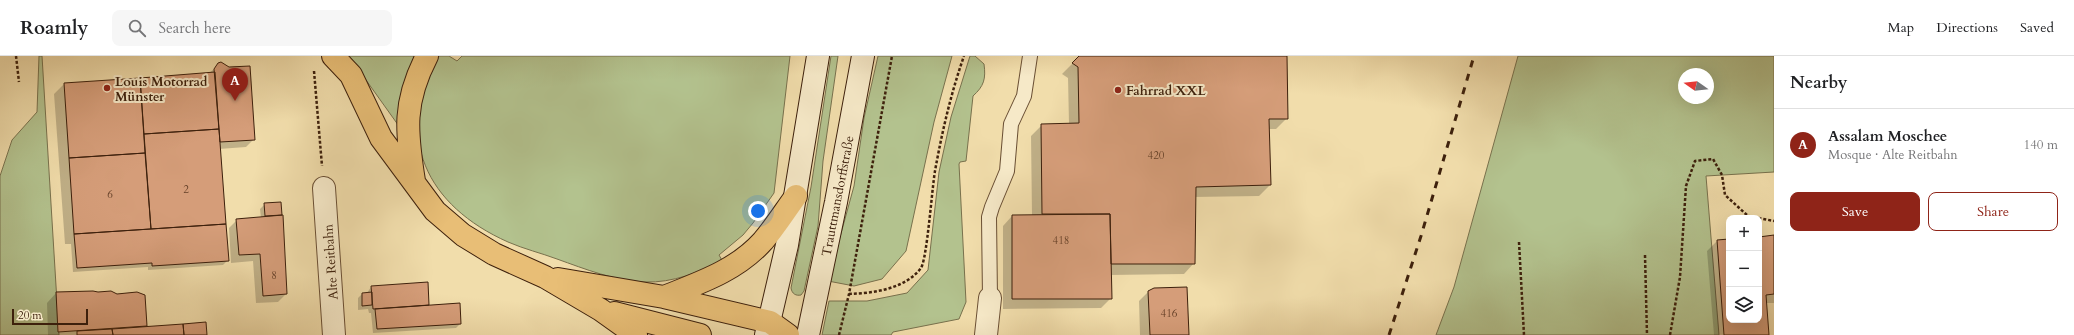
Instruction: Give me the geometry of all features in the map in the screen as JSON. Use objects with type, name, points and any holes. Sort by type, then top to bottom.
[{"type":"main road","points":[[333,56],[351,75],[381,138],[414,186],[435,212],[463,235],[494,254],[545,277],[601,310],[636,335]]},
{"type":"main road","points":[[414,186],[407,135],[409,102],[417,74],[427,56]]},
{"type":"main road","points":[[768,328],[787,245],[818,56]]},
{"type":"main road","name":"Trauttmansdorffstraße","points":[[808,335],[835,209],[863,56]]},
{"type":"main road","name":"Alte Reitbahn","points":[[324,188],[334,335]]},
{"type":"main road","points":[[664,297],[716,276],[735,265],[762,242],[796,196]]},
{"type":"main road","points":[[545,277],[664,297],[788,335]]},
{"type":"main road","points":[[986,335],[990,298]]},
{"type":"main road","points":[[601,310],[700,335]]},
{"type":"lane","points":[[990,298],[989,217],[1007,171],[1011,124],[1024,96],[1030,56]]},
{"type":"path","points":[[16,56],[19,82]]},
{"type":"path","points":[[839,335],[849,294],[892,56]]},
{"type":"path","points":[[849,294],[871,293],[908,282],[922,267],[935,172],[945,120],[964,56]]},
{"type":"path","points":[[314,66],[324,188]]},
{"type":"path","points":[[1670,335],[1680,277],[1686,186],[1695,161],[1712,159],[1722,175],[1725,195],[1748,216],[1774,221]]},
{"type":"path","points":[[1519,242],[1524,335]]},
{"type":"path","points":[[1645,255],[1646,335]]},
{"type":"green space","points":[[39,56],[42,56],[59,335],[0,335],[0,176],[12,140],[37,112]]},
{"type":"green space","points":[[344,56],[433,56],[406,136],[356,66]]},
{"type":"green space","points":[[439,56],[449,56],[457,61],[462,56],[790,56],[774,193],[743,235],[719,255],[723,262],[695,273],[665,281],[645,282],[611,277],[508,242],[480,227],[456,209],[438,189],[426,166],[419,141],[419,114],[425,86]]},
{"type":"green space","points":[[831,56],[838,56],[823,161],[818,226],[804,291],[801,295],[797,295],[793,293],[791,288],[811,187]]},
{"type":"green space","points":[[878,56],[952,56],[934,122],[906,251],[882,279],[854,286],[828,281],[854,186],[864,118]]},
{"type":"green space","points":[[970,56],[975,56],[984,64],[985,74],[980,89],[973,96],[966,161],[960,162],[959,164],[966,302],[959,319],[893,332],[891,335],[822,335],[829,301],[867,301],[907,293],[928,270],[939,172],[951,117]]},
{"type":"green space","points":[[1518,56],[1774,56],[1774,172],[1706,176],[1719,335],[1436,335],[1454,287]]},
{"type":"building","points":[[1079,56],[1287,56],[1288,119],[1269,119],[1271,185],[1196,187],[1195,264],[1111,264],[1110,214],[1042,214],[1041,124],[1079,123],[1078,67],[1072,63]]},
{"type":"building","points":[[221,62],[229,67],[250,66],[255,140],[220,142],[214,69],[218,63]]},
{"type":"building","points":[[215,72],[219,129],[144,134],[140,78]]},
{"type":"building","points":[[140,78],[145,153],[69,158],[64,83]]},
{"type":"building","points":[[219,129],[226,224],[151,229],[144,134]]},
{"type":"building","points":[[145,153],[151,229],[74,234],[69,158]]},
{"type":"building","points":[[281,202],[282,215],[265,216],[264,203]]},
{"type":"building","points":[[1110,214],[1112,299],[1012,299],[1012,215]]},
{"type":"building","points":[[283,215],[287,294],[263,296],[260,254],[239,255],[236,219]]},
{"type":"building","points":[[226,224],[229,261],[152,266],[152,263],[77,268],[74,234]]},
{"type":"building","points":[[1774,235],[1774,294],[1766,295],[1769,335],[1724,335],[1717,240],[1726,239],[1726,323],[1762,323],[1762,237]]},
{"type":"building","points":[[428,282],[429,305],[373,309],[371,286]]},
{"type":"building","points":[[1187,287],[1189,335],[1150,335],[1148,291],[1154,288]]},
{"type":"building","points":[[111,291],[117,294],[137,292],[145,295],[147,326],[58,332],[56,292]]},
{"type":"building","points":[[372,292],[372,305],[362,306],[362,293]]},
{"type":"building","points":[[460,303],[461,324],[377,329],[375,309]]},
{"type":"building","points":[[206,322],[207,335],[184,335],[183,324]]},
{"type":"building","points":[[183,324],[184,335],[113,335],[112,329]]},
{"type":"building","points":[[112,329],[113,335],[77,335],[77,331]]},
{"type":"railway","points":[[1389,335],[1421,236],[1474,56]]},
{"type":"place","name":"Louis Motorrad Münster","points":[[107,88]]},
{"type":"place","name":"Fahrrad XXL","points":[[1118,90]]},
{"type":"place","name":"Assalam Moschee","points":[[235,101]]}]
